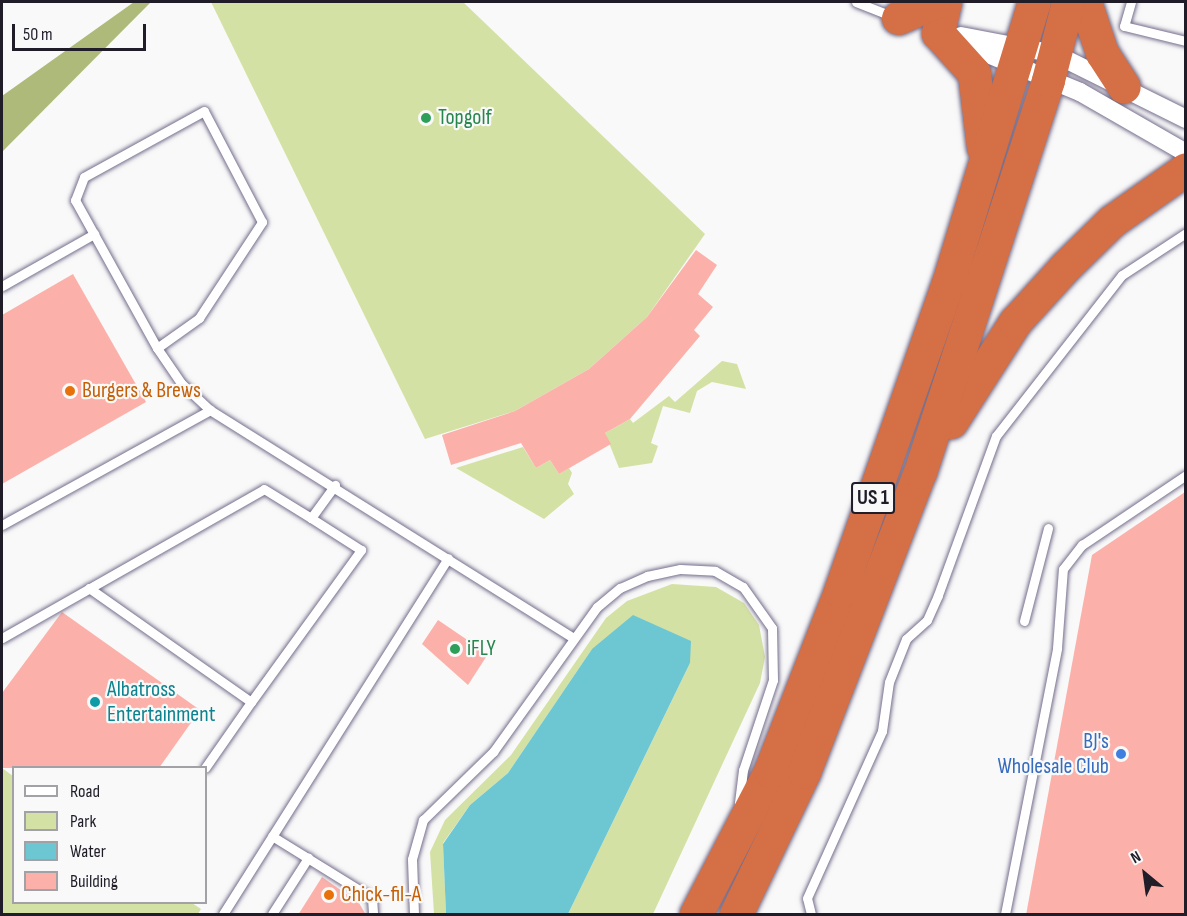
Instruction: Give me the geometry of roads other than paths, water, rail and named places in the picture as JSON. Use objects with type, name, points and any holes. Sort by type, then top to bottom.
[{"type":"highway","points":[[945,2],[924,22],[974,73],[984,167]]},
{"type":"highway","name":"US 1","points":[[696,915],[770,771],[840,591],[984,167],[1035,2]]},
{"type":"highway","name":"US 1","points":[[746,907],[804,772],[921,472],[1051,67],[1068,2]]},
{"type":"highway","points":[[1085,2],[1102,52],[1124,87]]},
{"type":"highway","points":[[921,472],[1015,322],[1110,223],[1185,169]]},
{"type":"street","points":[[924,22],[1019,57],[1124,87],[1185,119]]},
{"type":"street","points":[[1019,57],[1051,67],[1185,153]]},
{"type":"lane","points":[[856,2],[924,22]]},
{"type":"lane","points":[[1131,2],[1124,26],[1185,41]]},
{"type":"lane","points":[[158,348],[199,318],[262,222],[204,111],[84,177],[75,200],[158,348],[181,383],[210,410],[335,485],[573,638]]},
{"type":"lane","points":[[811,915],[807,898],[882,731],[898,660],[939,595],[996,436],[1122,275],[1185,233]]},
{"type":"lane","points":[[2,286],[94,234]]},
{"type":"lane","points":[[2,525],[210,410]]},
{"type":"lane","points":[[1005,915],[1057,648],[1063,569],[1082,545],[1185,475]]},
{"type":"lane","points":[[311,518],[335,485]]},
{"type":"lane","points":[[2,638],[264,489],[311,518],[361,550],[206,766]]},
{"type":"lane","points":[[1024,621],[1048,528]]},
{"type":"lane","points":[[223,915],[448,558]]},
{"type":"lane","points":[[414,915],[412,859],[423,820],[493,752],[597,607],[620,588],[647,576],[698,569],[731,578],[763,610],[772,628],[773,680],[743,770],[735,838]]},
{"type":"lane","points":[[90,588],[251,702]]},
{"type":"lane","points":[[272,836],[372,898],[373,915]]},
{"type":"lane","points":[[272,915],[308,858]]},
{"type":"water","points":[[633,615],[691,641],[690,663],[568,914],[446,914],[443,844],[470,805],[508,773],[592,649]]},
{"type":"place","name":"Topgolf","points":[[426,118]]},
{"type":"place","name":"Burgers & Brews","points":[[70,391]]},
{"type":"place","name":"iFLY","points":[[455,649]]},
{"type":"place","name":"Albatross Entertainment","points":[[95,702]]},
{"type":"place","name":"BJ's Wholesale Club","points":[[1121,754]]},
{"type":"place","name":"Chick-fil-A","points":[[329,895]]}]
